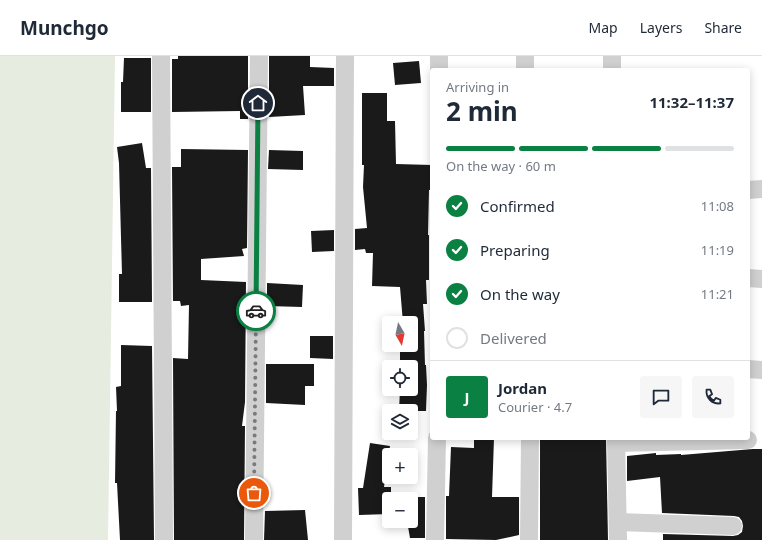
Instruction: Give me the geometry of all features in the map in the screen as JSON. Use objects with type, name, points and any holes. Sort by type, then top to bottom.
[{"type":"street","points":[[161,56],[164,540]]},
{"type":"street","points":[[254,540],[258,56]]},
{"type":"street","points":[[343,540],[345,56]]},
{"type":"street","points":[[439,56],[439,68]]},
{"type":"street","points":[[525,56],[525,68]]},
{"type":"street","points":[[612,56],[612,68]]},
{"type":"street","points":[[750,190],[762,189]]},
{"type":"street","points":[[750,278],[762,279]]},
{"type":"street","points":[[750,369],[762,370]]},
{"type":"street","points":[[435,540],[438,440]]},
{"type":"street","points":[[529,540],[530,440]]},
{"type":"street","points":[[618,540],[616,440],[748,440]]},
{"type":"street","points":[[618,522],[733,526]]},
{"type":"shaded area","points":[[0,56],[115,56],[108,540],[0,540]]},
{"type":"building","points":[[178,56],[248,56],[248,119],[240,119],[240,111],[172,112],[172,59],[178,59]]},
{"type":"building","points":[[269,56],[310,56],[310,67],[334,68],[334,86],[303,86],[305,115],[269,117]]},
{"type":"building","points":[[124,58],[151,58],[151,112],[121,112],[121,82],[123,82]]},
{"type":"building","points":[[419,61],[421,83],[395,85],[393,63]]},
{"type":"building","points":[[362,93],[387,93],[387,121],[395,121],[396,164],[430,165],[428,235],[429,280],[426,280],[427,304],[423,304],[427,385],[426,411],[418,411],[418,404],[399,404],[400,396],[418,396],[418,360],[400,360],[400,352],[418,352],[418,316],[402,316],[400,287],[372,286],[373,253],[366,253],[365,249],[355,250],[355,229],[367,228],[363,187],[364,165],[362,165]]},
{"type":"building","points":[[142,143],[146,168],[151,168],[152,302],[119,302],[119,274],[122,274],[119,163],[117,147]]},
{"type":"building","points":[[181,149],[248,150],[247,248],[242,249],[244,256],[201,259],[201,280],[246,282],[245,402],[242,426],[245,426],[244,540],[174,540],[173,358],[188,359],[189,305],[181,306],[180,301],[173,301],[172,167],[181,167]]},
{"type":"building","points":[[269,150],[303,151],[303,170],[268,169]]},
{"type":"building","points":[[334,230],[334,251],[312,252],[311,231]]},
{"type":"building","points":[[267,283],[303,285],[302,307],[267,306]]},
{"type":"building","points":[[310,336],[333,336],[333,359],[310,358]]},
{"type":"building","points":[[121,345],[152,346],[154,540],[120,540],[117,483],[115,483],[117,411],[116,387],[121,386]]},
{"type":"building","points":[[266,364],[314,364],[314,386],[305,386],[305,405],[266,403]]},
{"type":"building","points":[[474,440],[494,440],[492,497],[519,497],[519,535],[496,540],[446,539],[446,496],[449,496],[451,447],[474,448]]},
{"type":"building","points":[[540,440],[606,440],[608,540],[540,540]]},
{"type":"building","points":[[370,443],[390,446],[390,448],[382,448],[382,484],[384,484],[384,487],[391,487],[391,492],[382,492],[382,514],[359,515],[358,488],[363,488]]},
{"type":"building","points":[[762,449],[762,540],[663,540],[663,534],[738,535],[742,532],[742,521],[739,517],[734,516],[662,513],[660,477],[627,481],[627,456],[656,453],[656,455],[681,455]]},
{"type":"building","points":[[418,497],[425,497],[425,538],[410,538],[408,528],[418,528]]},
{"type":"building","points":[[305,510],[308,540],[264,540],[265,511]]},
{"type":"way so far","points":[[254,493],[256,311]]},
{"type":"route","points":[[256,311],[258,103]]}]
